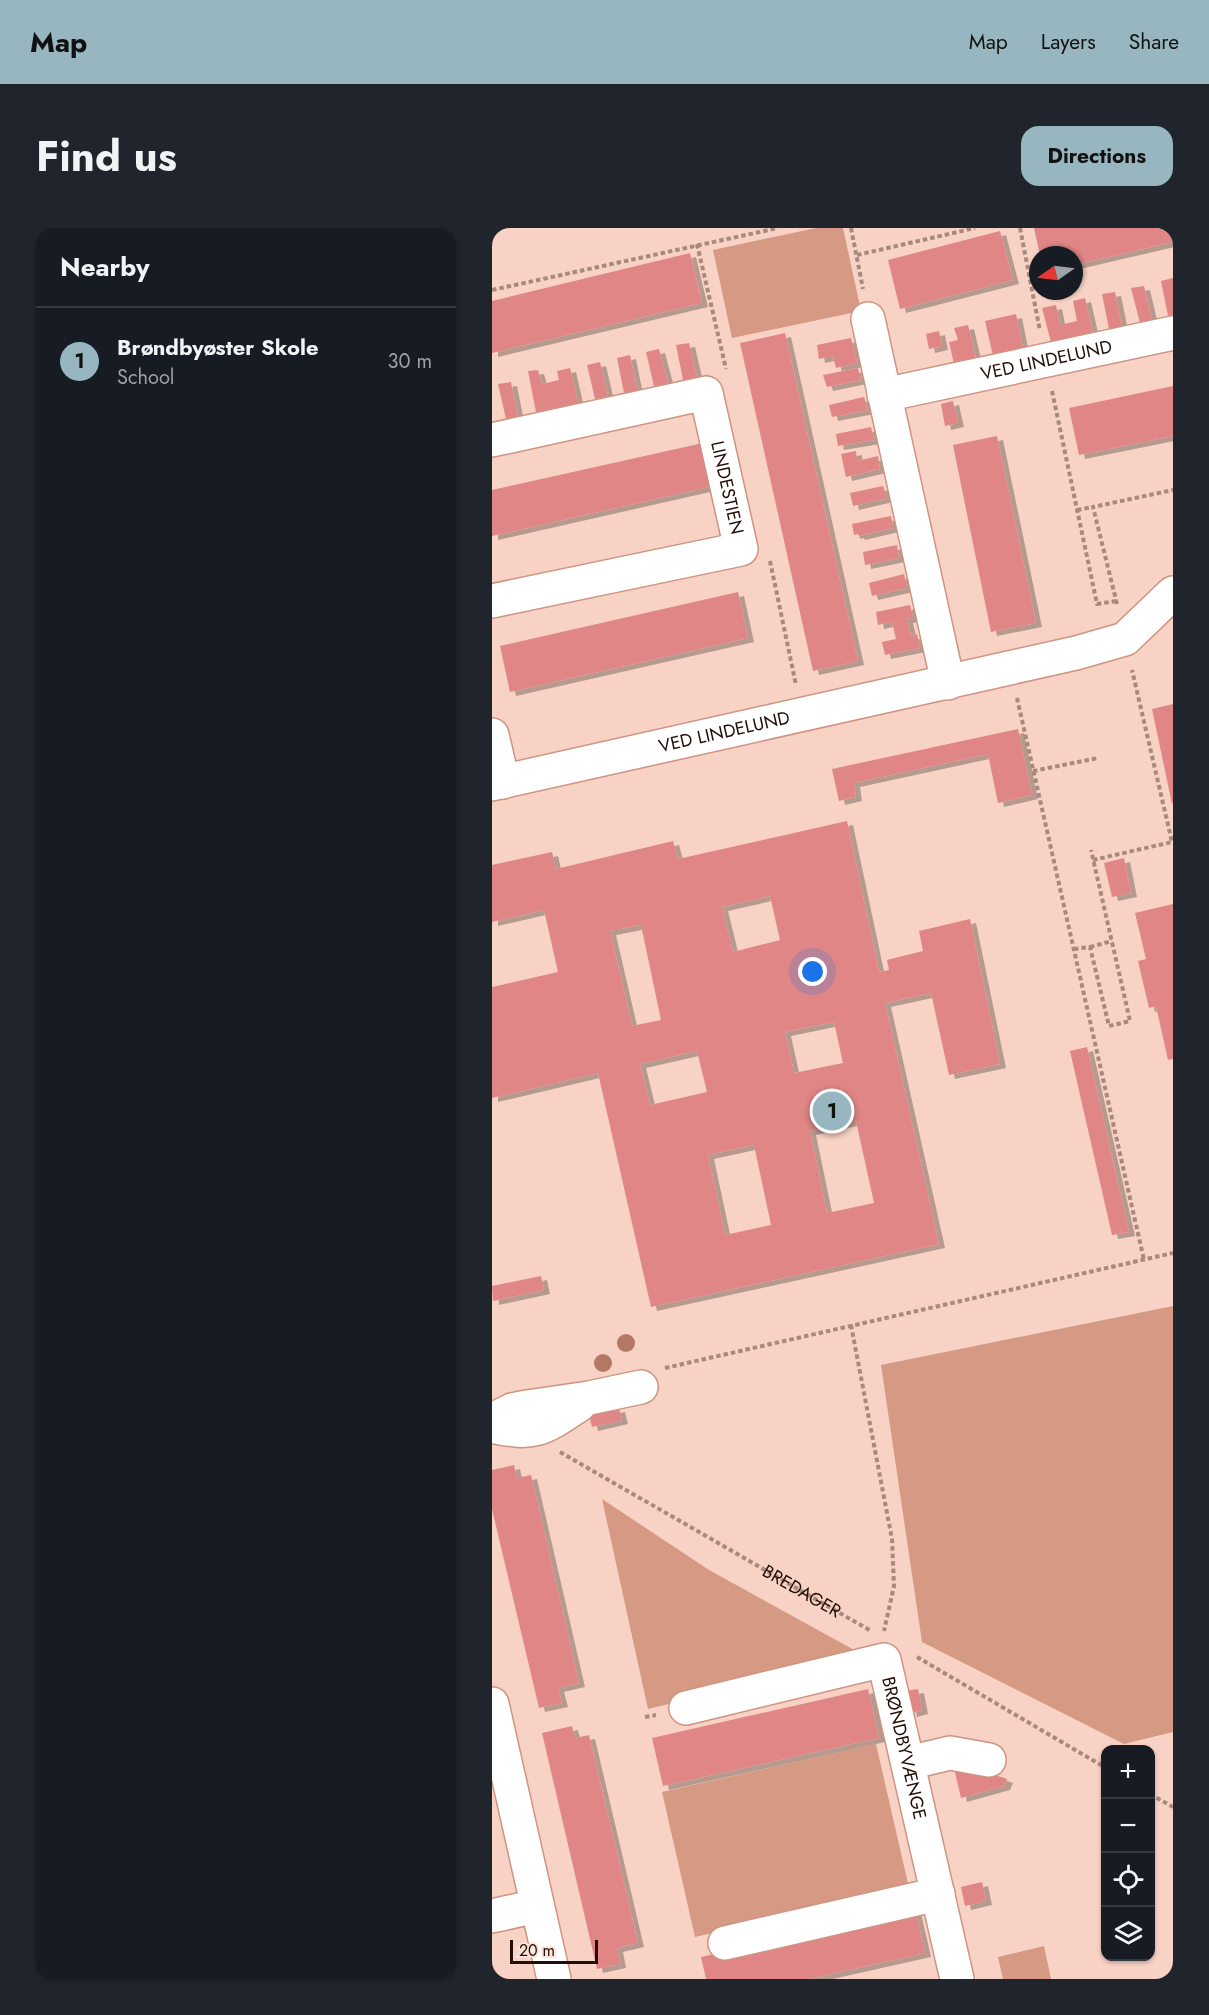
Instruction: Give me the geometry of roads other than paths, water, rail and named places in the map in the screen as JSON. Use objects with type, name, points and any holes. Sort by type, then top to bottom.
[{"type":"street","points":[[868,320],[948,682]]},
{"type":"street","name":"VED LINDELUND","points":[[884,395],[1173,333]]},
{"type":"street","name":"LINDESTIEN","points":[[492,440],[706,393],[741,549],[492,601]]},
{"type":"street","name":"VED LINDELUND","points":[[492,735],[497,783],[1076,653],[1125,639],[1173,593]]},
{"type":"street","points":[[492,1420],[512,1410],[641,1388]]},
{"type":"street","points":[[492,1426],[518,1432],[550,1425],[589,1398]]},
{"type":"street","name":"BRØNDBYVÆNGE","points":[[686,1708],[888,1646],[908,1763],[957,1979]]},
{"type":"street","points":[[492,1704],[554,1979]]},
{"type":"street","points":[[908,1763],[950,1753],[989,1760]]},
{"type":"street","points":[[725,1943],[938,1894]]},
{"type":"street","points":[[492,1916],[537,1906]]},
{"type":"place","name":"Brøndbyøster Skole","points":[[832,1111]]}]
